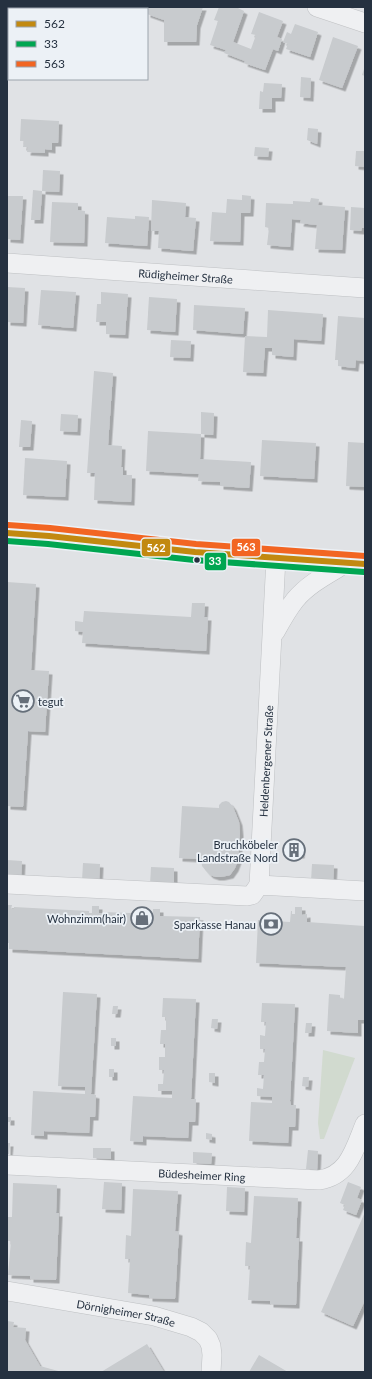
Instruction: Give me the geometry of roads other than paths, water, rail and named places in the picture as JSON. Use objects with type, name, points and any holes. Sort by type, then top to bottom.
[{"type":"main road","points":[[7,533],[49,536],[195,552],[355,563]]},
{"type":"street","points":[[317,7],[365,23]]},
{"type":"street","name":"Rüdigheimer Straße","points":[[7,263],[365,288]]},
{"type":"street","name":"Heldenbergener Straße","points":[[259,885],[276,558]]},
{"type":"street","name":"Heldenbergener Straße","points":[[272,637],[287,610],[308,587],[355,563]]},
{"type":"street","points":[[7,884],[247,896],[252,895],[259,885],[365,891]]},
{"type":"street","name":"Büdesheimer Ring","points":[[7,1165],[319,1180],[326,1179],[342,1171],[354,1151],[365,1124]]},
{"type":"street","name":"Dörnigheimer Straße","points":[[7,1292],[154,1316],[191,1327],[201,1332],[208,1339],[212,1355],[211,1372]]},
{"type":"place","name":"tegut","points":[[23,701]]},
{"type":"place","name":"Bruchköbeler Landstraße Nord","points":[[294,850]]},
{"type":"place","name":"Wohnzimm(hair)","points":[[142,918]]},
{"type":"place","name":"Sparkasse Hanau","points":[[271,924]]}]
